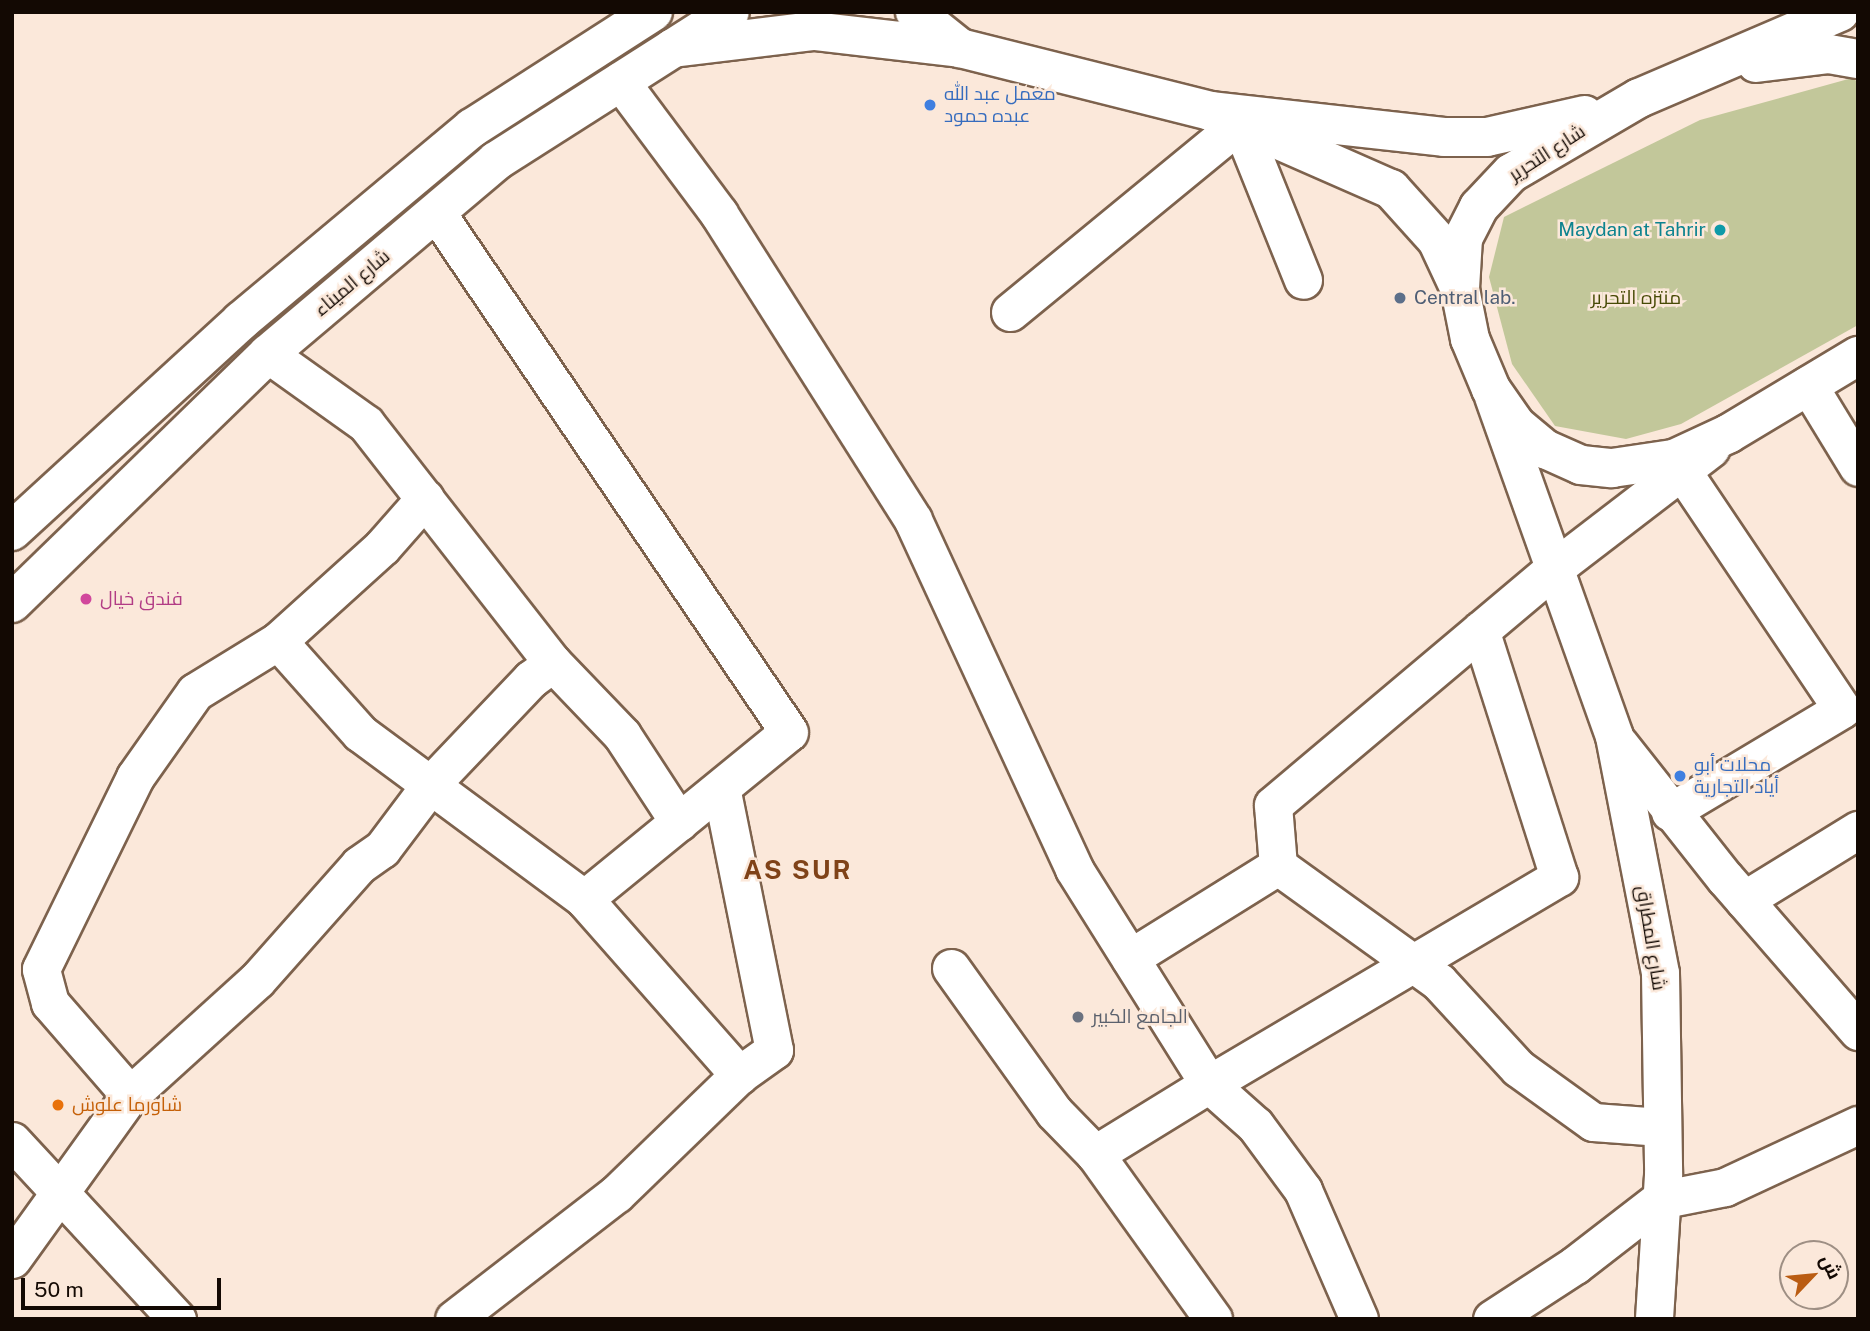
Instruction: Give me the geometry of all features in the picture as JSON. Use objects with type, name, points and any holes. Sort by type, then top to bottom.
[{"type":"main road","points":[[12,531],[241,321],[472,128],[653,12]]},
{"type":"main road","name":"شارع الميناء","points":[[12,603],[268,354],[496,161],[730,12]]},
{"type":"main road","points":[[915,12],[960,48]]},
{"type":"main road","name":"شارع التحرير","points":[[1840,12],[1639,98],[1511,173],[1479,207],[1463,238],[1460,289],[1470,339],[1491,388],[1516,425],[1545,449],[1581,465],[1612,468],[1679,465],[1858,356]]},
{"type":"main road","points":[[673,48],[814,31],[960,48],[1225,117],[1391,189],[1437,240],[1460,289]]},
{"type":"main road","points":[[1690,76],[1793,56],[1829,54],[1858,59]]},
{"type":"main road","points":[[1225,117],[1444,137],[1487,137],[1558,123],[1639,98]]},
{"type":"street","points":[[620,81],[719,214],[913,520],[1074,869],[1209,1084],[1255,1125],[1303,1190],[1359,1319]]},
{"type":"street","points":[[1010,312],[1225,117],[1303,280]]},
{"type":"street","points":[[436,212],[789,732],[584,900]]},
{"type":"street","points":[[268,354],[366,424],[553,663],[622,735],[679,822]]},
{"type":"street","points":[[1808,386],[1858,467]]},
{"type":"street","name":"شارع المطراق","points":[[1491,388],[1552,570],[1614,736],[1660,973],[1661,1127],[1654,1319]]},
{"type":"street","points":[[1661,1127],[1593,1122],[1518,1068],[1439,982],[1279,866],[1273,805],[1679,465],[1850,721],[1670,813]]},
{"type":"street","points":[[130,1095],[50,1003],[41,970],[135,777],[195,692],[278,641],[382,547],[425,498]]},
{"type":"street","points":[[1095,1154],[1559,877],[1480,630]]},
{"type":"street","points":[[278,641],[360,733],[584,900],[739,1075]]},
{"type":"street","points":[[12,1259],[130,1095],[257,980],[359,865],[382,849],[430,785],[531,679],[553,663]]},
{"type":"street","points":[[1614,736],[1670,813],[1858,1031]]},
{"type":"street","points":[[454,1319],[616,1194],[739,1075],[774,1050],[721,788]]},
{"type":"street","points":[[1744,900],[1858,830]]},
{"type":"street","points":[[1130,958],[1279,866]]},
{"type":"street","points":[[951,968],[1054,1111],[1095,1154],[1213,1319]]},
{"type":"street","points":[[1492,1319],[1575,1265],[1659,1200],[1725,1187],[1858,1125]]},
{"type":"street","points":[[12,1142],[177,1319]]},
{"type":"green space","name":"منتزه التحرير","points":[[1852,78],[1858,82],[1858,325],[1681,424],[1626,439],[1555,426],[1512,364],[1489,277],[1504,217],[1700,120]]},
{"type":"place","name":"معمل عبد الله عبده حمود","points":[[930,105]]},
{"type":"place","name":"Maydan at Tahrir","points":[[1720,230]]},
{"type":"place","name":"Central lab.","points":[[1400,298]]},
{"type":"place","name":"فندق خيال","points":[[86,599]]},
{"type":"place","name":"محلات أبو أياد التجارية","points":[[1680,776]]},
{"type":"place","name":"الجامع الكبير","points":[[1078,1017]]},
{"type":"place","name":"شاورما علوش","points":[[58,1105]]},
{"type":"district","name":"AS SUR","points":[[798,870]]}]
